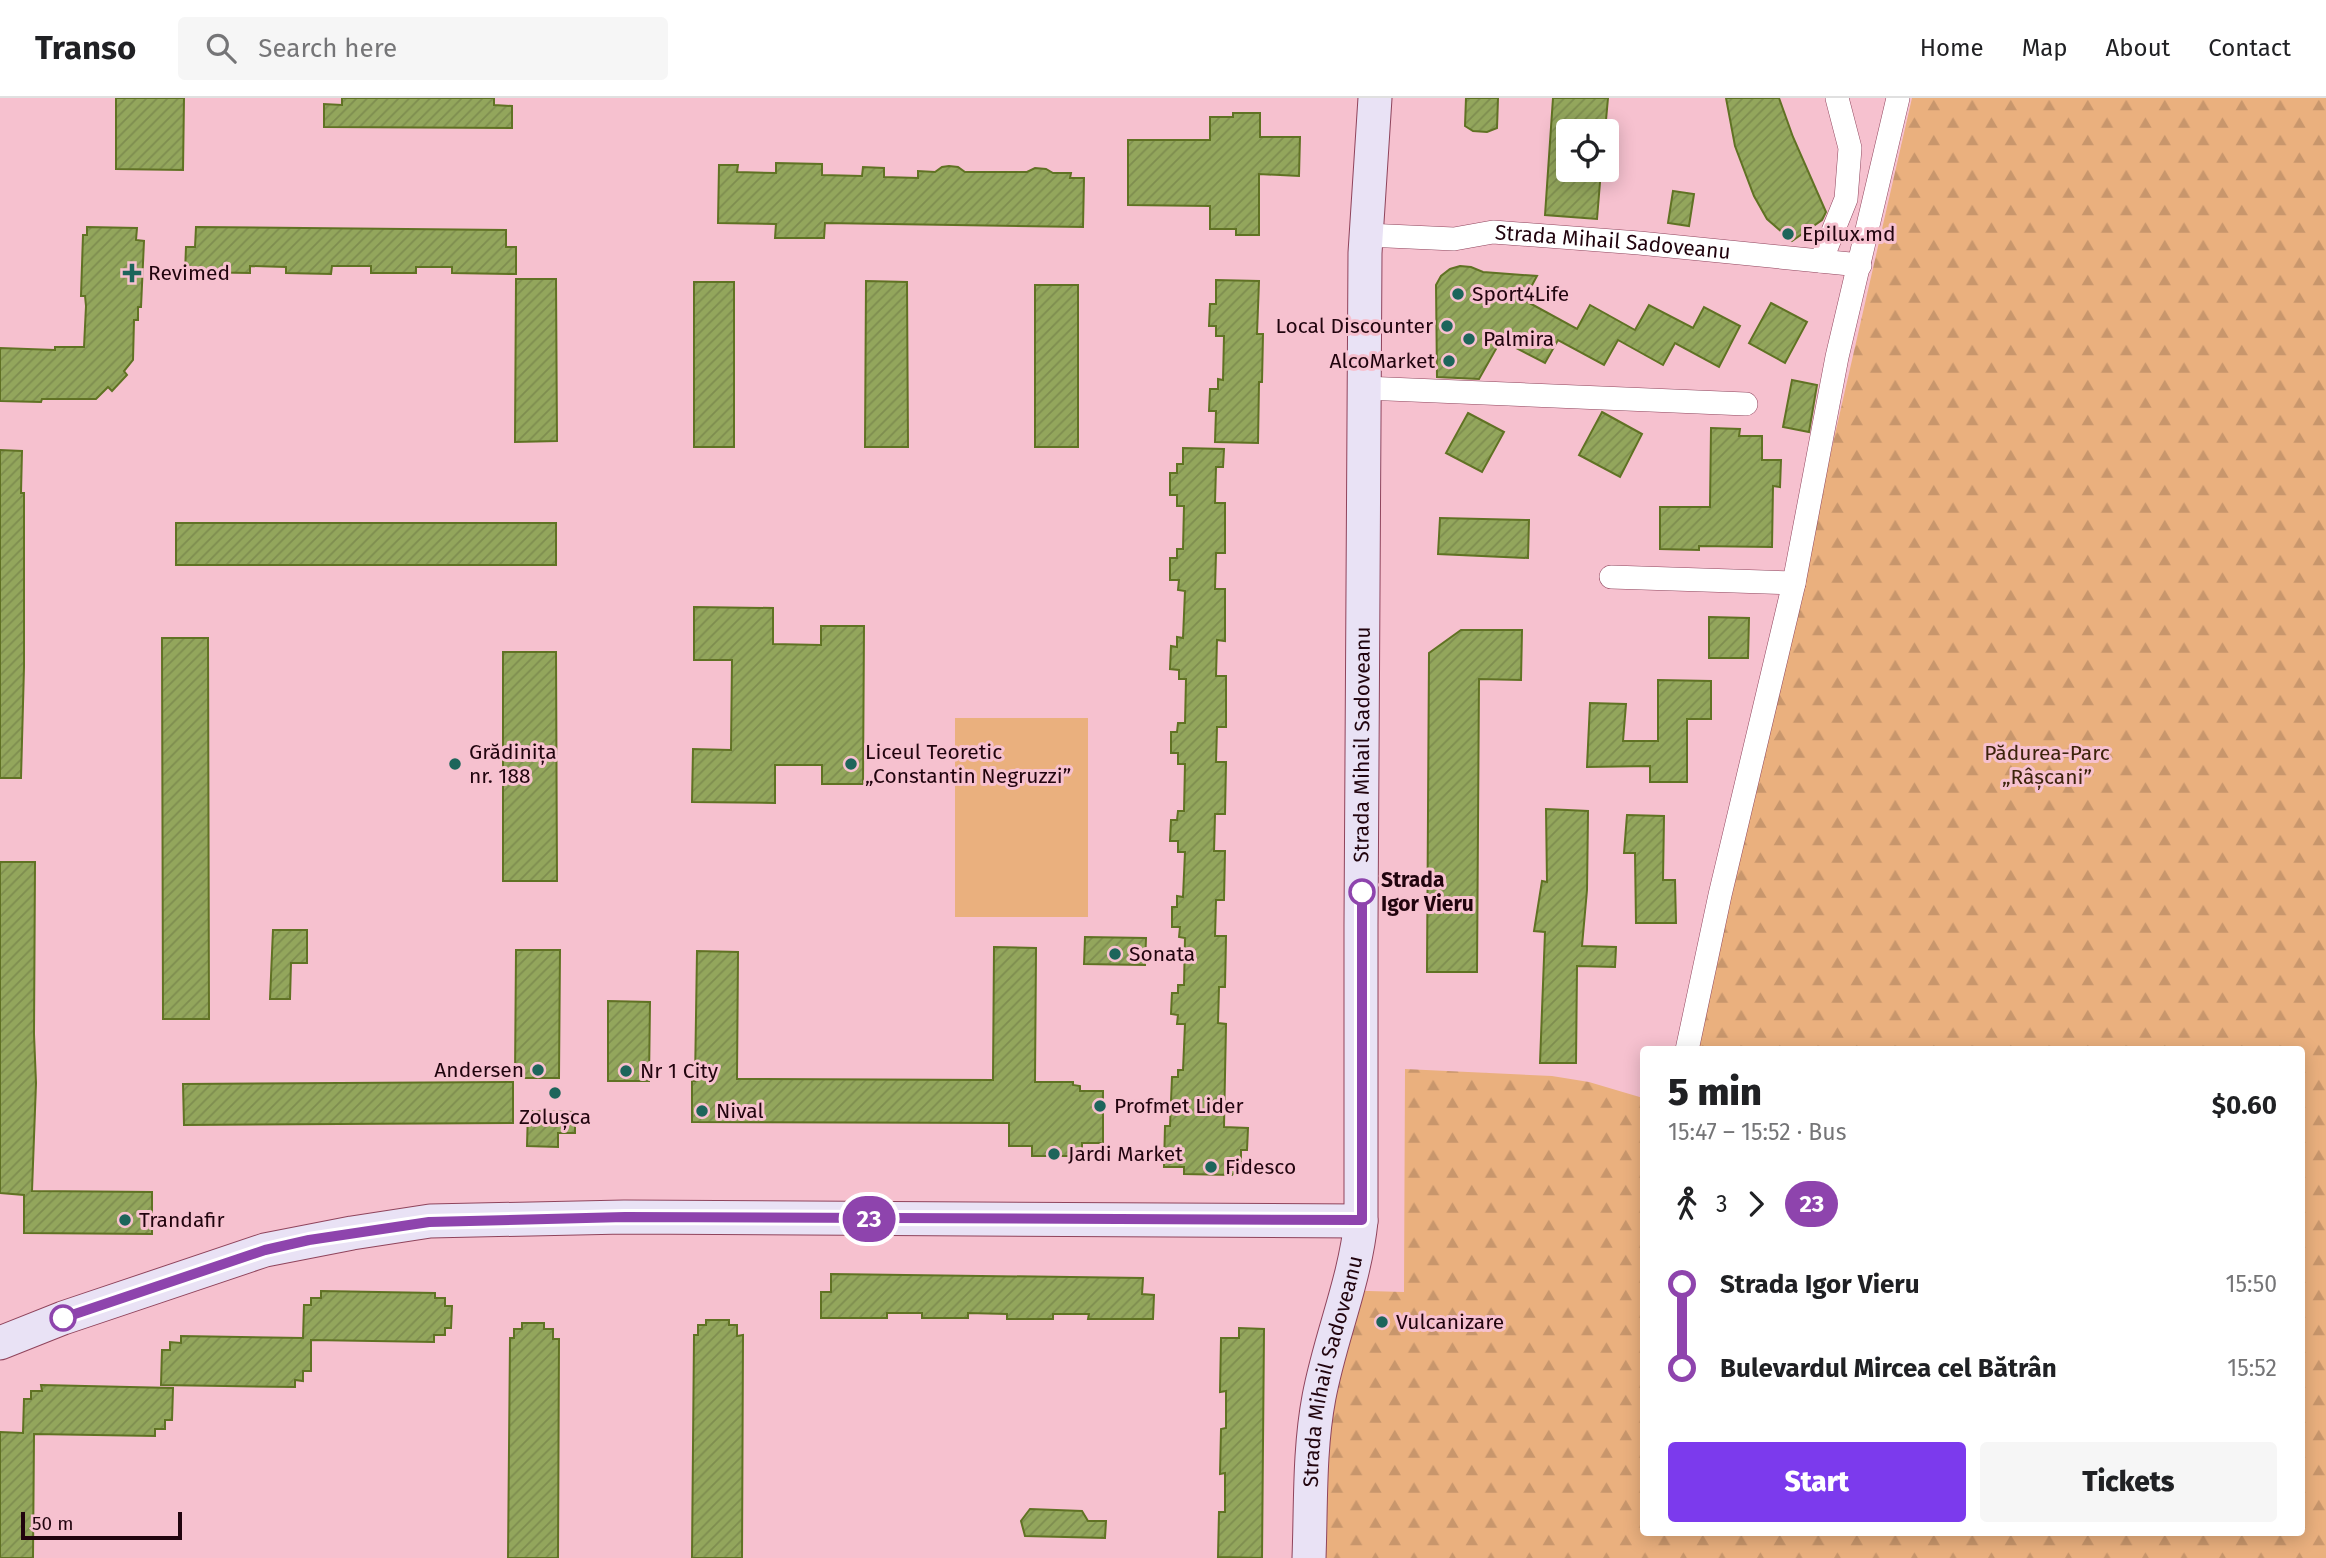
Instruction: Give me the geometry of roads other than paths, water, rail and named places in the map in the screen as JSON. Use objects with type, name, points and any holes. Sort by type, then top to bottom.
[{"type":"main road","name":"Strada Mihail Sadoveanu","points":[[1308,1558],[1318,1398],[1358,1251],[1362,1220],[1364,388],[1366,234],[1376,98]]},
{"type":"main road","points":[[0,1343],[63,1318],[265,1250],[341,1234],[429,1222],[611,1217],[1362,1220]]},
{"type":"street","points":[[1821,261],[1846,199],[1850,148],[1837,98]]},
{"type":"street","points":[[1688,1046],[1720,895],[1794,583],[1837,357],[1898,98]]},
{"type":"street","name":"Strada Mihail Sadoveanu","points":[[1366,234],[1454,239],[1493,232],[1639,243],[1860,265]]},
{"type":"street","points":[[1364,388],[1746,404]]},
{"type":"street","points":[[1611,577],[1794,583]]},
{"type":"place","name":"Epilux.md","points":[[1788,234]]},
{"type":"place","name":"Revimed","points":[[132,273]]},
{"type":"place","name":"Sport4Life","points":[[1458,294]]},
{"type":"place","name":"Local Discounter","points":[[1447,326]]},
{"type":"place","name":"Palmira","points":[[1469,339]]},
{"type":"place","name":"AlcoMarket","points":[[1449,361]]},
{"type":"place","name":"Grădinița nr. 188","points":[[455,764]]},
{"type":"place","name":"Liceul Teoretic „Constantin Negruzzi”","points":[[851,764]]},
{"type":"place","name":"Strada Igor Vieru","points":[[1362,892]]},
{"type":"place","name":"Sonata","points":[[1115,954]]},
{"type":"place","name":"Andersen","points":[[538,1070]]},
{"type":"place","name":"Nr 1 City","points":[[626,1071]]},
{"type":"place","name":"Zolușca","points":[[555,1093]]},
{"type":"place","name":"Profmet Lider","points":[[1100,1106]]},
{"type":"place","name":"Nival","points":[[702,1111]]},
{"type":"place","name":"Jardi Market","points":[[1054,1154]]},
{"type":"place","name":"Fidesco","points":[[1211,1167]]},
{"type":"place","name":"Trandafir","points":[[125,1220]]},
{"type":"place","name":"Vulcanizare","points":[[1382,1322]]},
{"type":"park label","name":"Pădurea-Parc „Râșcani”","points":[[2047,765]]}]
